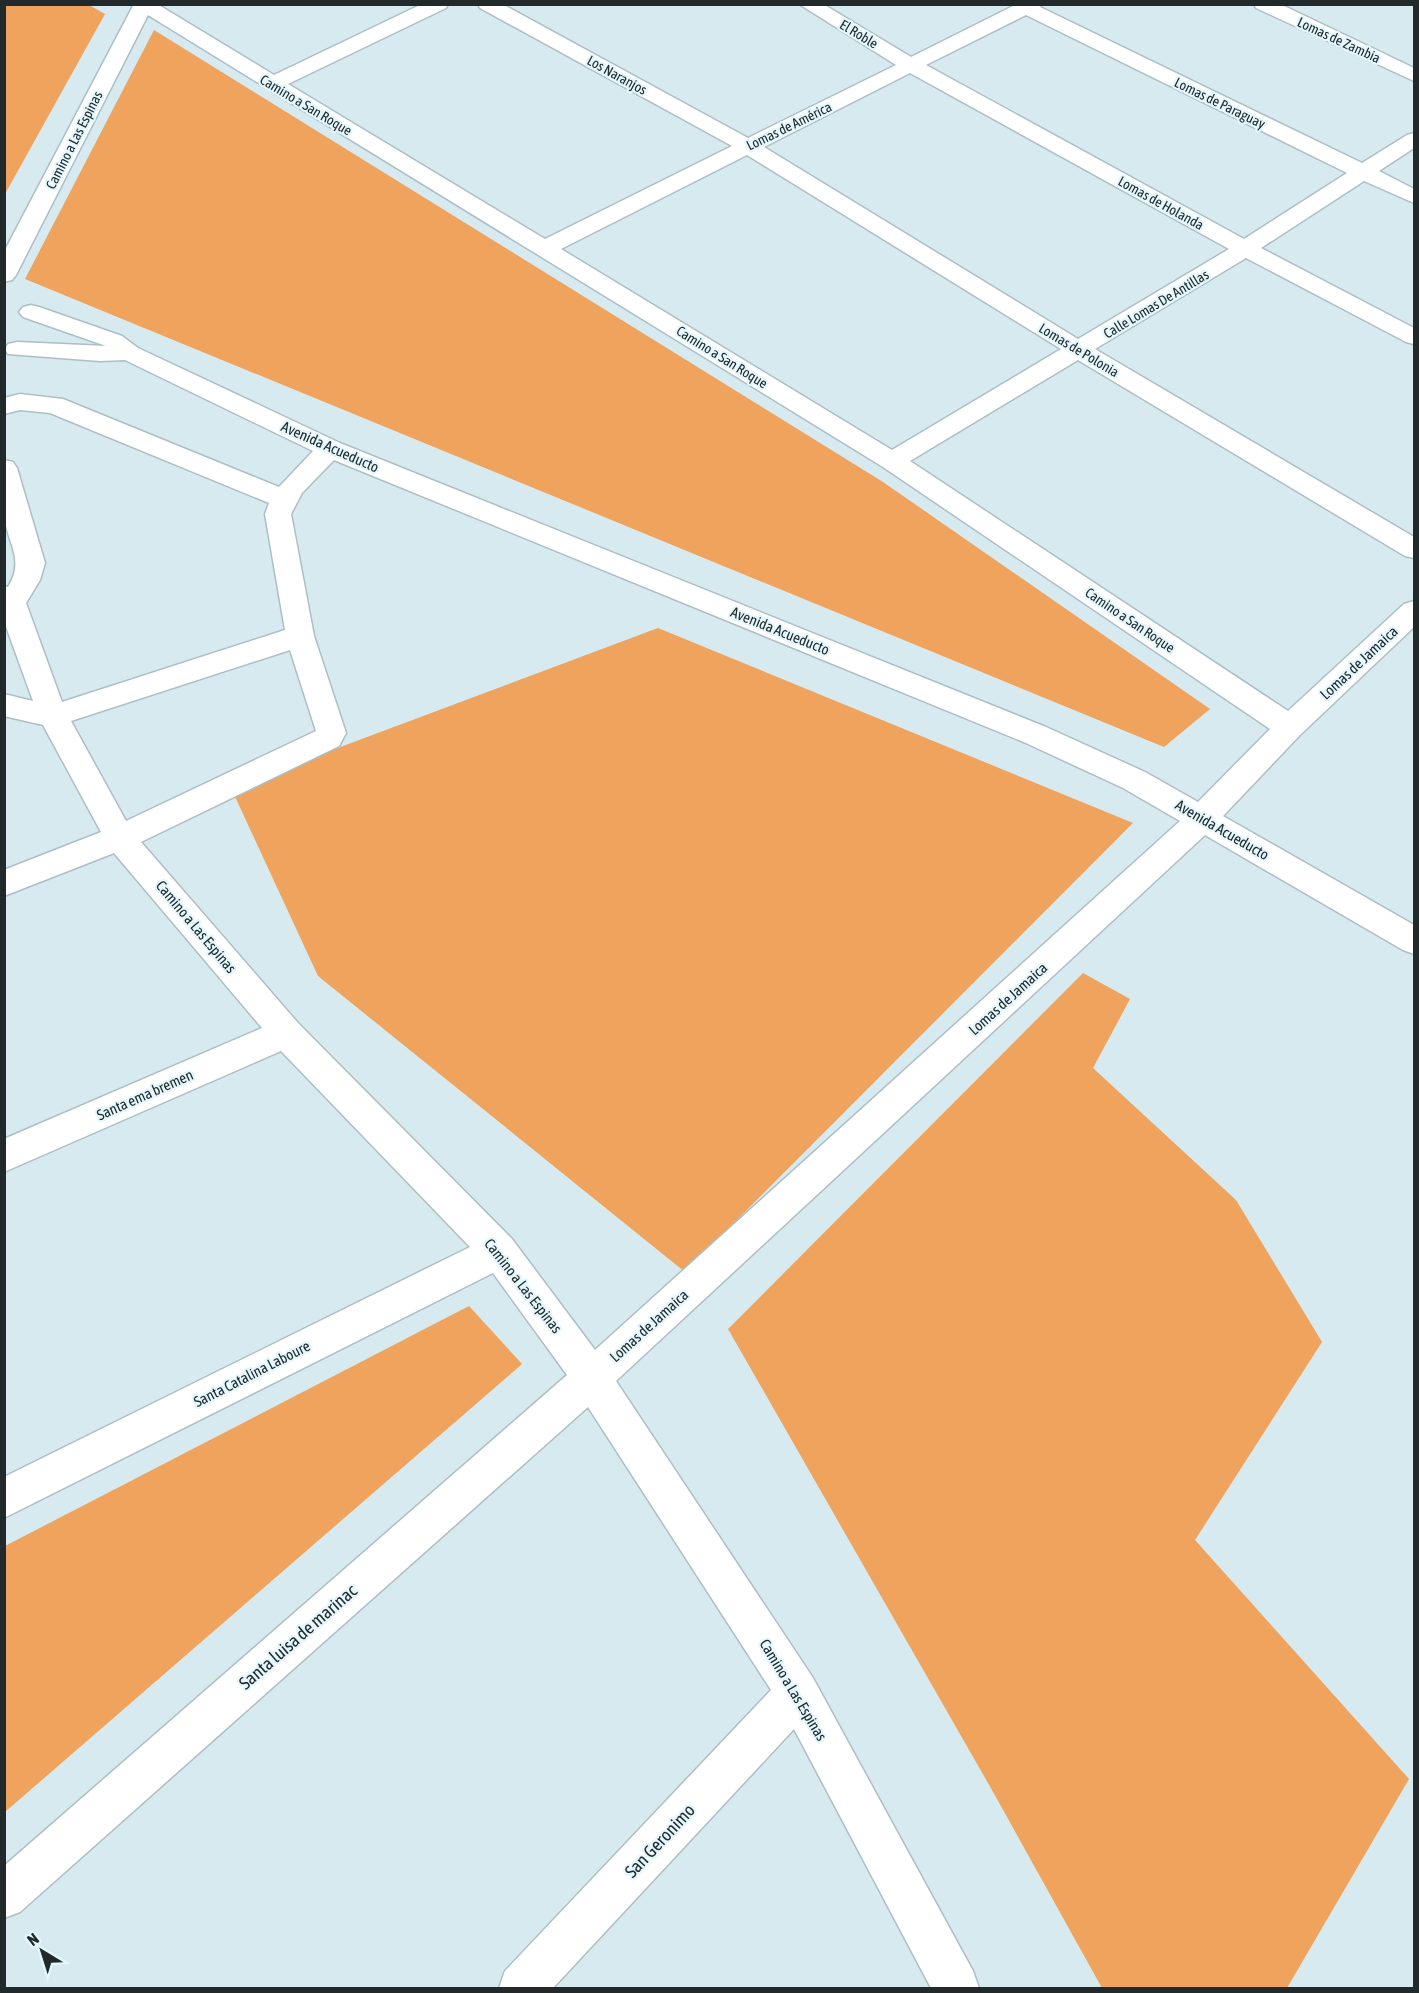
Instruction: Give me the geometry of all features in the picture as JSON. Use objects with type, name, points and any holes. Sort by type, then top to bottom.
[{"type":"street","name":"Camino a San Roque","points":[[143,4],[892,461],[1290,727]]},
{"type":"street","name":"Camino a Las Espinas","points":[[11,352],[27,338],[33,325],[14,296],[143,4]]},
{"type":"street","points":[[271,84],[438,4]]},
{"type":"street","name":"Los Naranjos","points":[[487,4],[747,146]]},
{"type":"street","name":"El Roble","points":[[807,4],[910,65]]},
{"type":"street","name":"Lomas de Zambia","points":[[1263,4],[1414,75]]},
{"type":"street","name":"Lomas de América","points":[[545,249],[1030,6]]},
{"type":"street","name":"Lomas de Paraguay","points":[[1030,6],[1414,197]]},
{"type":"street","name":"Lomas de Holanda","points":[[910,65],[1245,249],[1414,337]]},
{"type":"street","name":"Calle Lomas De Antillas","points":[[892,461],[1245,249],[1414,139]]},
{"type":"street","name":"Lomas de Polonia","points":[[747,146],[1080,350],[1414,549]]},
{"type":"street","name":"Avenida Acueducto","points":[[14,296],[114,341],[129,353],[331,449],[1036,735],[1134,780],[1414,941]]},
{"type":"street","name":"Avenida Acueducto","points":[[11,352],[129,353]]},
{"type":"street","points":[[4,406],[20,402],[54,405],[283,500]]},
{"type":"street","points":[[4,883],[120,838],[329,738],[332,734],[300,636],[280,536],[278,514],[283,500],[302,475],[331,449]]},
{"type":"street","name":"Camino a Las Espinas","points":[[4,468],[31,563],[26,580],[8,599],[53,716],[120,838],[286,1033],[499,1251],[592,1378],[798,1693],[956,1989]]},
{"type":"street","name":"Lomas de Jamaica","points":[[592,1378],[1203,819],[1290,727],[1414,611]]},
{"type":"street","points":[[4,705],[53,716],[300,636]]},
{"type":"street","name":"Santa ema bremen","points":[[4,1156],[286,1033]]},
{"type":"street","name":"Santa Catalina Laboure","points":[[4,1498],[499,1251]]},
{"type":"street","name":"Santa luisa de marinac","points":[[4,1896],[592,1378]]},
{"type":"street","name":"San Geronimo","points":[[522,1989],[798,1693]]},
{"type":"shaded area","points":[[5,4],[89,5],[105,14],[5,194]]},
{"type":"shaded area","points":[[154,30],[883,482],[1210,709],[1164,747],[25,279]]},
{"type":"shaded area","points":[[658,628],[1133,823],[685,1272],[318,976],[231,788]]},
{"type":"shaded area","points":[[1083,973],[1130,999],[1093,1068],[1236,1200],[1322,1342],[1195,1540],[1409,1779],[1287,1988],[1102,1988],[992,1790],[728,1329]]},
{"type":"shaded area","points":[[469,1306],[522,1364],[5,1812],[5,1546]]}]
